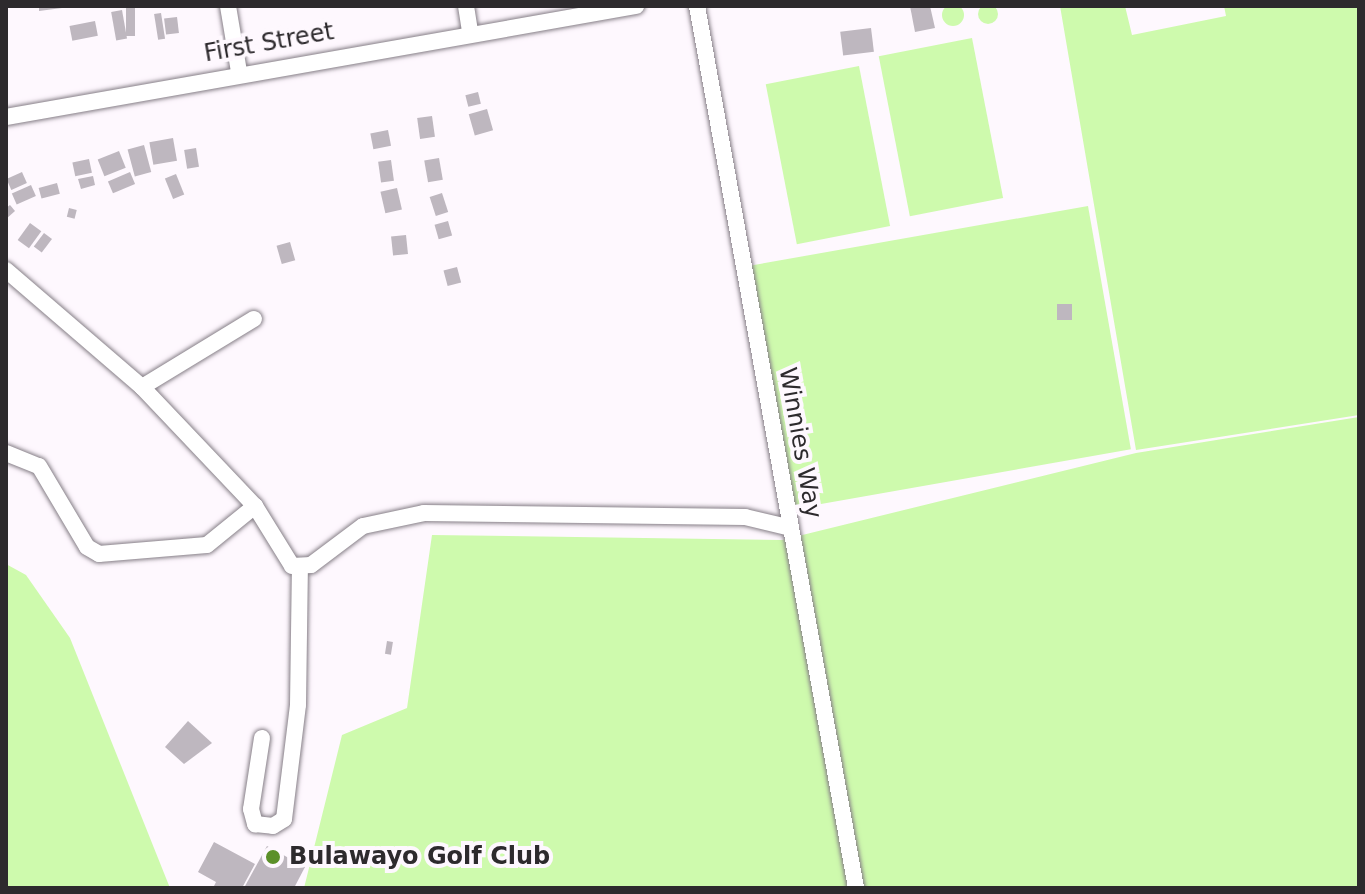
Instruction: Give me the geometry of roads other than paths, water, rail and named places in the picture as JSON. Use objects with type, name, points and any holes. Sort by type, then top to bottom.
[{"type":"street","points":[[228,6],[239,72]]},
{"type":"street","points":[[466,6],[470,31]]},
{"type":"street","name":"First Street","points":[[7,113],[470,31],[636,6]]},
{"type":"street","name":"Winnies Way","points":[[697,6],[856,888]]},
{"type":"street","points":[[6,270],[142,387],[255,506],[284,561],[300,566]]},
{"type":"street","points":[[142,387],[254,319]]},
{"type":"street","points":[[6,453],[39,466],[81,538],[99,554],[207,545],[255,506]]},
{"type":"street","points":[[300,566],[356,529],[410,514],[745,517],[791,528]]},
{"type":"street","points":[[262,738],[251,809],[255,824],[273,826],[284,819],[298,705],[300,566]]},
{"type":"place","name":"Bulawayo Golf Club","points":[[273,857]]}]
